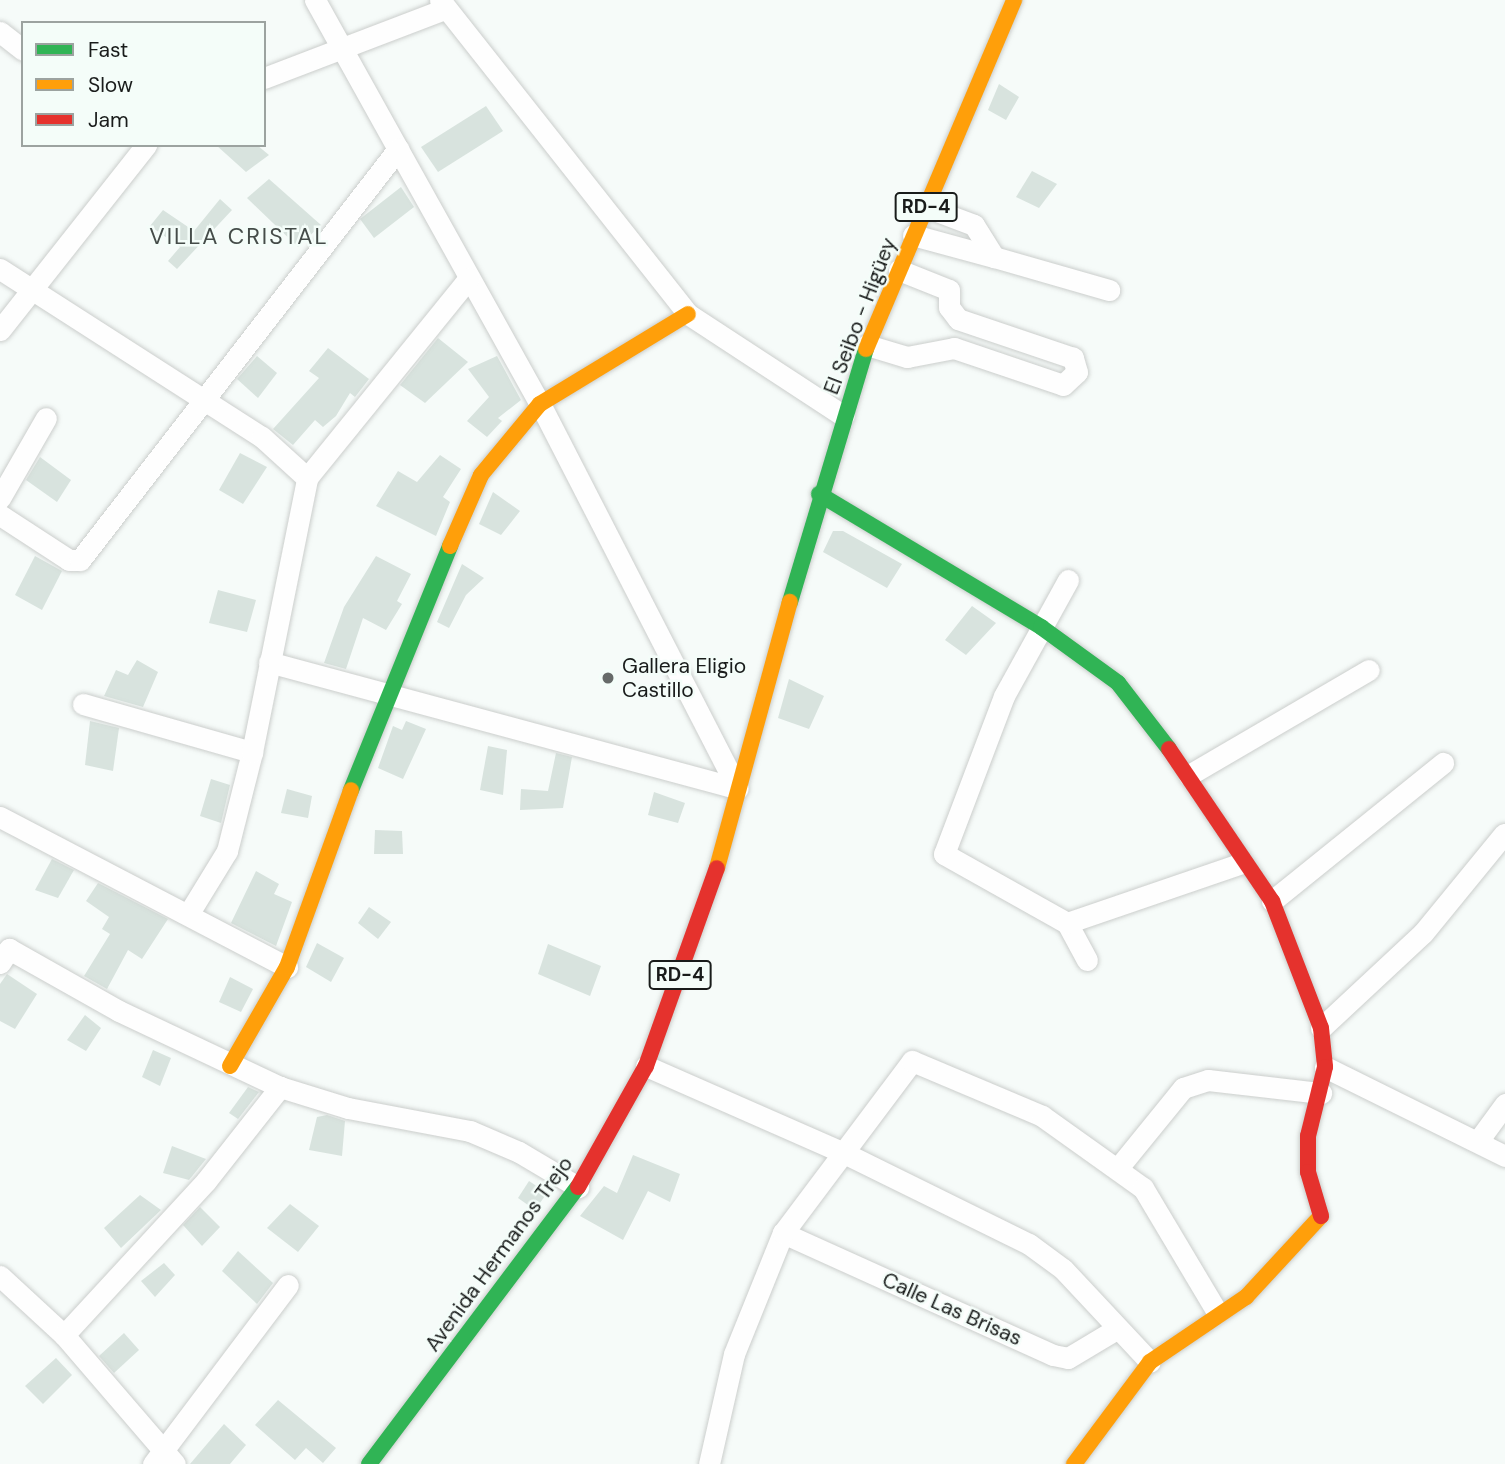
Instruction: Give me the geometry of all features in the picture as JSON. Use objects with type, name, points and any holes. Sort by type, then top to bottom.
[{"type":"street","points":[[315,0],[540,404],[737,788]]},
{"type":"street","name":"El Seibo - Higüey","points":[[844,416],[867,345],[1014,0]]},
{"type":"street","points":[[266,77],[443,5],[688,314],[844,416]]},
{"type":"street","points":[[0,32],[21,48]]},
{"type":"street","points":[[116,147],[129,161]]},
{"type":"street","points":[[0,330],[129,161],[144,147]]},
{"type":"street","points":[[46,418],[1,514],[69,560],[80,560],[202,397],[398,149]]},
{"type":"street","points":[[926,207],[974,225],[994,257]]},
{"type":"street","points":[[914,235],[1109,290]]},
{"type":"street","points":[[0,269],[34,287],[262,437],[307,478]]},
{"type":"street","points":[[867,345],[907,357],[954,348],[1063,385],[1077,372],[1073,358],[967,323],[953,314],[944,286],[899,270]]},
{"type":"street","points":[[189,914],[227,851],[253,752],[307,478],[469,278]]},
{"type":"street","points":[[230,1066],[287,967],[386,695],[481,475],[540,404],[688,314]]},
{"type":"street","points":[[954,348],[967,323]]},
{"type":"street","name":"Avenida Hermanos Trejo","points":[[369,1464],[578,1187],[646,1066],[720,858],[819,494],[844,416]]},
{"type":"street","points":[[819,494],[1041,627],[1118,682],[1189,775],[1242,863],[1272,901],[1321,1028],[1325,1067],[1321,1093],[1308,1136],[1308,1172],[1322,1215],[1316,1228],[1246,1297],[1217,1312],[1150,1362],[1074,1464]]},
{"type":"street","points":[[1068,580],[1004,696],[944,854],[1067,923],[1087,960]]},
{"type":"street","points":[[269,662],[737,788]]},
{"type":"street","points":[[1189,775],[1369,670]]},
{"type":"street","points":[[83,704],[253,752]]},
{"type":"street","points":[[1272,901],[1443,763]]},
{"type":"street","points":[[0,817],[287,967]]},
{"type":"street","points":[[1321,1028],[1423,933],[1504,834]]},
{"type":"street","points":[[1067,923],[1242,863]]},
{"type":"street","points":[[0,963],[9,948],[230,1066],[280,1087],[348,1108],[470,1131],[519,1152],[578,1187]]},
{"type":"street","points":[[709,1464],[734,1354],[783,1233],[904,1066],[918,1061],[1042,1116],[1143,1188],[1217,1312]]},
{"type":"street","points":[[646,1066],[842,1152],[1029,1244],[1063,1269],[1150,1362]]},
{"type":"street","points":[[1325,1067],[1505,1156]]},
{"type":"street","points":[[1118,1168],[1183,1088],[1208,1080],[1321,1093]]},
{"type":"street","points":[[64,1335],[206,1181],[280,1087]]},
{"type":"street","points":[[1478,1141],[1505,1104]]},
{"type":"street","name":"Calle Las Brisas","points":[[783,1233],[1053,1355],[1068,1358],[1118,1328]]},
{"type":"street","points":[[0,1276],[64,1335],[164,1460],[288,1285]]},
{"type":"building","points":[[999,84],[1019,97],[1006,120],[988,110]]},
{"type":"building","points":[[486,106],[503,131],[438,172],[421,147]]},
{"type":"building","points":[[218,147],[259,147],[269,155],[246,172]]},
{"type":"building","points":[[1032,171],[1057,184],[1039,208],[1016,197]]},
{"type":"building","points":[[269,179],[321,225],[298,247],[247,198]]},
{"type":"building","points":[[401,187],[414,207],[374,238],[360,219]]},
{"type":"building","points":[[220,199],[232,210],[177,269],[168,261],[180,247],[150,226],[163,210],[194,231]]},
{"type":"building","points":[[438,338],[468,362],[425,403],[400,385]]},
{"type":"building","points":[[328,348],[369,379],[355,397],[350,393],[336,416],[323,427],[315,420],[293,445],[273,429],[319,378],[309,371]]},
{"type":"building","points":[[257,356],[277,373],[258,398],[237,379]]},
{"type":"building","points":[[497,356],[521,400],[498,418],[502,421],[487,437],[467,421],[489,397],[468,369]]},
{"type":"building","points":[[240,453],[267,467],[243,504],[219,490]]},
{"type":"building","points":[[440,455],[461,469],[443,497],[450,502],[436,536],[376,506],[398,471],[417,482]]},
{"type":"building","points":[[40,457],[71,480],[57,502],[26,480]]},
{"type":"building","points":[[493,492],[520,511],[501,535],[479,524]]},
{"type":"building","points":[[833,531],[843,531],[902,564],[887,588],[823,552]]},
{"type":"building","points":[[35,556],[62,571],[42,610],[15,595]]},
{"type":"building","points":[[376,556],[411,574],[397,601],[402,604],[386,630],[363,618],[346,669],[324,663],[344,607]]},
{"type":"building","points":[[462,564],[484,578],[466,595],[449,628],[437,622]]},
{"type":"building","points":[[218,590],[256,600],[247,632],[209,623]]},
{"type":"building","points":[[972,606],[996,623],[966,655],[945,640]]},
{"type":"building","points":[[137,660],[158,672],[143,707],[104,696],[116,670],[128,675]]},
{"type":"building","points":[[789,679],[824,696],[809,729],[778,718]]},
{"type":"building","points":[[90,721],[119,728],[113,771],[85,765]]},
{"type":"building","points":[[406,721],[426,729],[403,779],[378,768],[393,726],[402,730]]},
{"type":"building","points":[[488,746],[507,750],[503,795],[480,790]]},
{"type":"building","points":[[556,753],[572,757],[563,808],[520,810],[521,789],[548,791]]},
{"type":"building","points":[[211,779],[230,785],[221,823],[200,816]]},
{"type":"building","points":[[287,789],[312,796],[308,818],[281,813]]},
{"type":"building","points":[[654,792],[685,803],[678,823],[648,815]]},
{"type":"building","points":[[375,830],[402,831],[403,854],[374,854]]},
{"type":"building","points":[[52,859],[74,870],[58,898],[35,890]]},
{"type":"building","points":[[256,871],[279,884],[274,894],[292,902],[276,946],[231,923]]},
{"type":"building","points":[[98,883],[168,919],[142,959],[128,950],[107,989],[84,976],[110,934],[102,929],[109,917],[86,901]]},
{"type":"building","points":[[369,907],[391,922],[378,939],[358,923]]},
{"type":"building","points":[[317,943],[344,958],[331,982],[306,967]]},
{"type":"building","points":[[548,944],[601,966],[590,996],[538,974]]},
{"type":"building","points":[[7,974],[37,994],[15,1029],[0,1021],[0,984]]},
{"type":"building","points":[[230,977],[253,989],[241,1012],[219,1002]]},
{"type":"building","points":[[85,1015],[101,1028],[86,1051],[67,1040]]},
{"type":"building","points":[[153,1050],[171,1058],[160,1086],[142,1077]]},
{"type":"building","points":[[248,1087],[259,1092],[238,1119],[229,1113]]},
{"type":"building","points":[[327,1115],[345,1121],[342,1156],[309,1150],[317,1117]]},
{"type":"building","points":[[172,1146],[206,1159],[189,1180],[163,1173]]},
{"type":"building","points":[[633,1155],[680,1174],[670,1202],[648,1191],[623,1240],[580,1216],[604,1186],[617,1193]]},
{"type":"building","points":[[529,1181],[547,1193],[535,1210],[518,1198]]},
{"type":"building","points":[[140,1195],[161,1210],[121,1248],[104,1228]]},
{"type":"building","points":[[290,1204],[319,1226],[298,1252],[267,1228]]},
{"type":"building","points":[[200,1207],[220,1227],[202,1246],[183,1225]]},
{"type":"building","points":[[238,1251],[273,1283],[257,1304],[222,1271]]},
{"type":"building","points":[[164,1263],[175,1275],[155,1297],[141,1281]]},
{"type":"building","points":[[124,1333],[139,1350],[114,1373],[99,1356]]},
{"type":"building","points":[[56,1358],[72,1375],[43,1404],[25,1386]]},
{"type":"building","points":[[278,1400],[336,1448],[323,1463],[306,1448],[295,1460],[255,1425]]},
{"type":"building","points":[[224,1424],[246,1445],[230,1464],[190,1464]]},
{"type":"traffic: fast","points":[[790,602],[866,349]]},
{"type":"traffic: fast","points":[[819,494],[1041,627],[1118,683],[1169,749]]},
{"type":"traffic: fast","points":[[351,790],[450,546]]},
{"type":"traffic: fast","points":[[369,1464],[578,1187]]},
{"type":"traffic: slow","points":[[866,349],[1014,0]]},
{"type":"traffic: slow","points":[[450,546],[481,475],[540,404],[688,314]]},
{"type":"traffic: slow","points":[[717,868],[790,602]]},
{"type":"traffic: slow","points":[[230,1066],[287,967],[351,790]]},
{"type":"traffic: slow","points":[[1074,1464],[1150,1362],[1246,1297],[1321,1216]]},
{"type":"traffic: jam","points":[[1169,749],[1272,901],[1321,1028],[1325,1067],[1308,1136],[1308,1172],[1321,1216]]},
{"type":"traffic: jam","points":[[578,1187],[646,1066],[717,868]]},
{"type":"place","name":"Gallera Eligio Castillo","points":[[608,678]]},
{"type":"district","name":"VILLA CRISTAL","points":[[239,236]]}]
